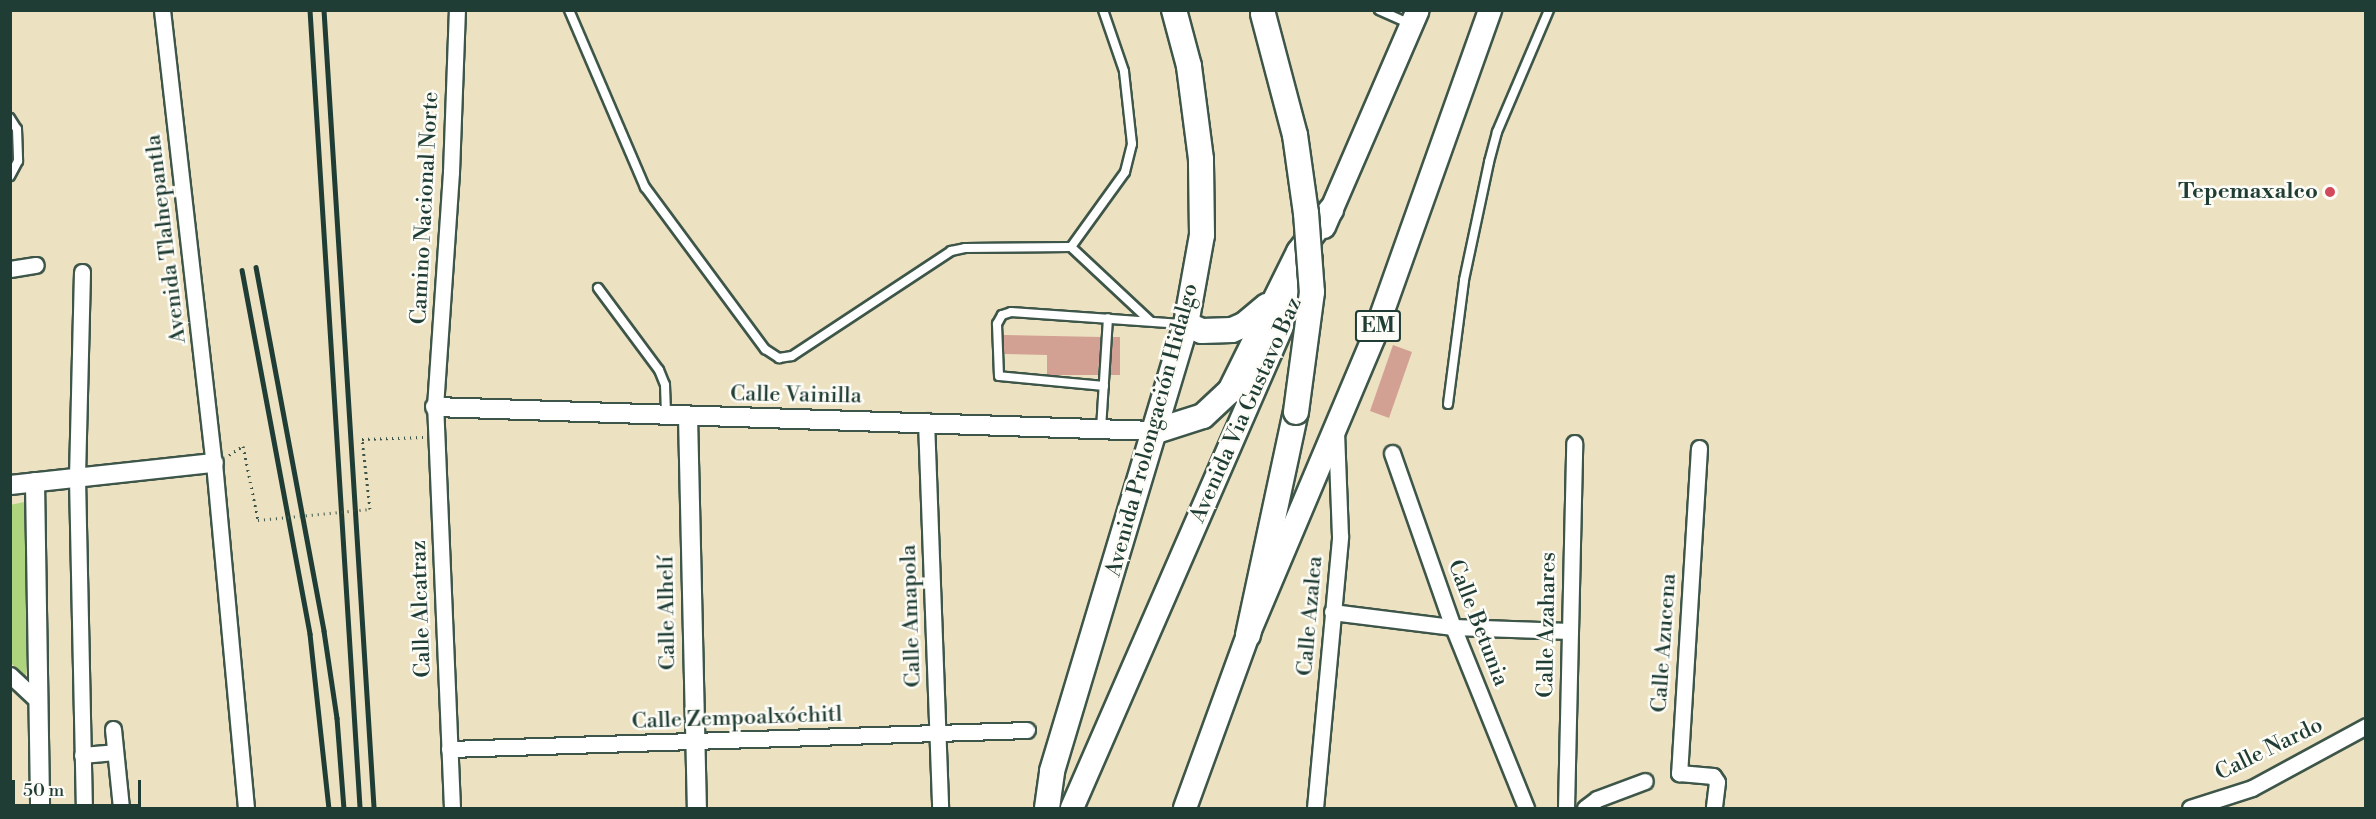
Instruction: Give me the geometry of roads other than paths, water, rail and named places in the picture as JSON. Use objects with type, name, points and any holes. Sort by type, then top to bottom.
[{"type":"highway","name":"Avenida Prolongación Hidalgo","points":[[1047,808],[1052,771],[1156,431],[1186,324],[1202,235],[1201,159],[1189,66],[1174,10]]},
{"type":"highway","points":[[1248,635],[1296,412],[1311,292],[1306,213],[1295,135],[1262,12]]},
{"type":"highway","points":[[1156,431],[1203,416],[1230,391],[1271,303],[1299,252],[1331,210]]},
{"type":"highway","points":[[1186,324],[1202,331],[1232,330],[1245,326],[1271,303]]},
{"type":"main road","name":"EM","points":[[1185,808],[1248,635],[1374,336],[1490,10]]},
{"type":"main road","name":"Avenida Via Gustavo Baz","points":[[1072,808],[1139,648],[1243,422],[1331,210],[1415,17]]},
{"type":"street","name":"Avenida Tlalnepantla","points":[[162,10],[214,463],[246,808]]},
{"type":"street","name":"Camino Nacional Norte","points":[[435,407],[452,172],[457,10]]},
{"type":"street","points":[[10,269],[36,265]]},
{"type":"street","points":[[82,272],[77,478],[84,808]]},
{"type":"street","name":"Calle Vainilla","points":[[435,407],[666,416],[926,421],[1156,431]]},
{"type":"street","name":"Calle Alcatraz","points":[[435,407],[452,808]]},
{"type":"street","name":"Calle Alhelí","points":[[688,416],[693,742],[698,808]]},
{"type":"street","name":"Calle Amapola","points":[[926,421],[940,808]]},
{"type":"street","name":"Calle Azalea","points":[[1315,808],[1340,536],[1336,427]]},
{"type":"street","name":"Calle Azahares","points":[[1566,808],[1574,443]]},
{"type":"street","name":"Calle Azucena","points":[[1699,448],[1679,774],[1713,776],[1717,782],[1714,808]]},
{"type":"street","name":"Calle Betunia","points":[[1392,453],[1453,627],[1526,808]]},
{"type":"street","points":[[10,485],[214,463]]},
{"type":"street","points":[[35,482],[40,808]]},
{"type":"street","points":[[1332,612],[1453,627],[1570,631]]},
{"type":"street","points":[[10,675],[37,700]]},
{"type":"street","name":"Calle Nardo","points":[[2190,808],[2252,788],[2366,726]]},
{"type":"street","points":[[113,729],[121,808]]},
{"type":"street","name":"Calle Zempoalxóchitl","points":[[449,749],[1027,730]]},
{"type":"street","points":[[82,755],[115,752]]},
{"type":"street","points":[[1585,808],[1597,798],[1645,781]]},
{"type":"lane","points":[[569,10],[645,187],[765,349],[779,358],[792,356],[951,252],[1071,247],[1150,321]]},
{"type":"lane","points":[[1071,247],[1125,172],[1132,144],[1124,71],[1103,10]]},
{"type":"lane","points":[[1379,10],[1415,17]]},
{"type":"lane","points":[[1448,404],[1464,280],[1489,162],[1497,132],[1549,10]]},
{"type":"lane","points":[[10,118],[17,129],[18,161],[10,176]]},
{"type":"lane","points":[[598,288],[659,370],[665,385],[666,416]]},
{"type":"lane","points":[[1104,386],[999,376],[997,324],[1002,315],[1011,312],[1186,324]]},
{"type":"lane","points":[[1101,429],[1108,318]]},
{"type":"railway","points":[[310,10],[360,808]]},
{"type":"railway","points":[[324,10],[374,808]]},
{"type":"railway","points":[[256,267],[324,631],[337,718],[344,808]]},
{"type":"railway","points":[[242,270],[310,634],[329,808]]},
{"type":"place","name":"Tepemaxalco","points":[[2330,192]]}]
